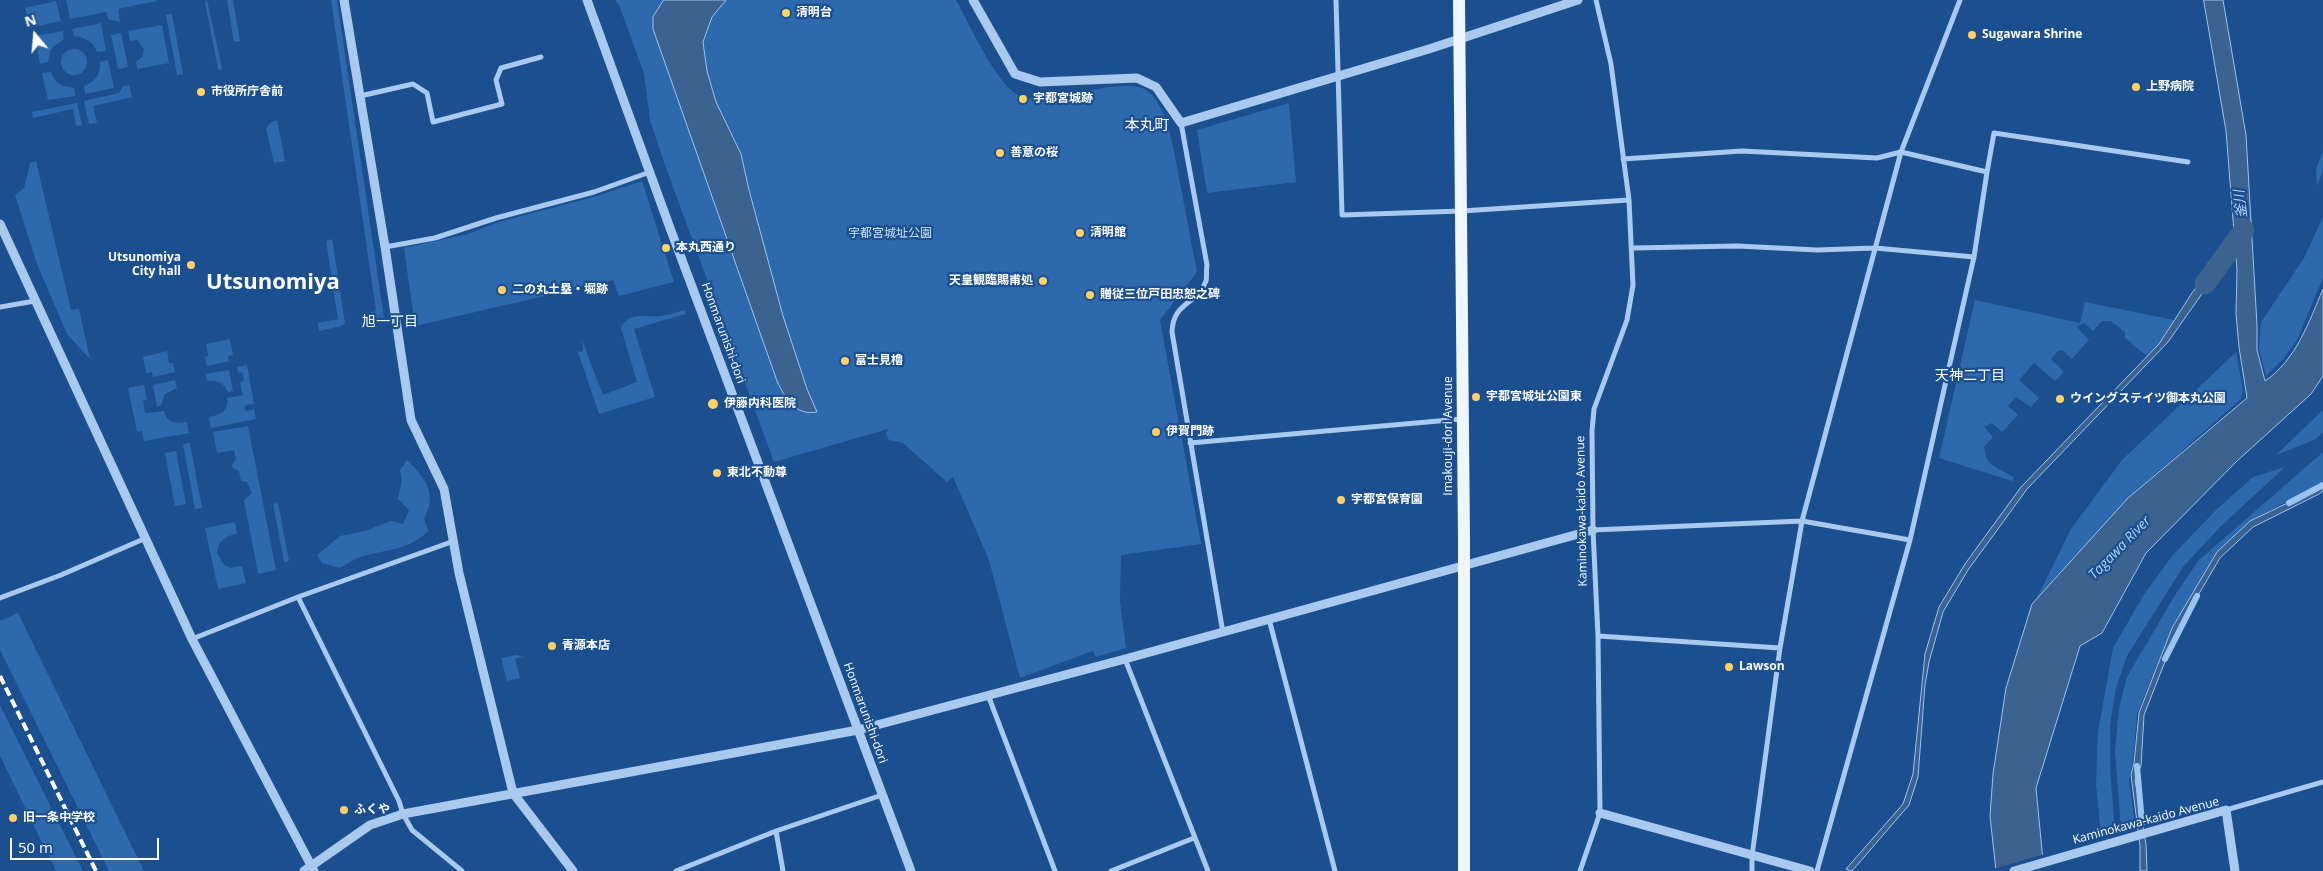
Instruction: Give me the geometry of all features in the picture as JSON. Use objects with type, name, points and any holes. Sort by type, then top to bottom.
[{"type":"main road","name":"Imakouji-dori Avenue","points":[[1459,0],[1462,211],[1464,871]]},
{"type":"street","points":[[344,0],[385,247],[411,420],[444,489],[461,580],[513,793],[573,871]]},
{"type":"street","name":"Honmarunishi-dori","points":[[587,0],[911,871]]},
{"type":"street","points":[[974,0],[1015,74],[1040,82],[1137,78],[1156,87],[1181,123],[1206,265],[1206,281],[1201,290],[1179,310],[1172,320],[1172,332],[1222,633]]},
{"type":"street","points":[[1336,0],[1342,215],[1462,211],[1629,200]]},
{"type":"street","points":[[1181,123],[1339,76],[1578,0]]},
{"type":"street","name":"Kaminokawa-kaido Avenue","points":[[1580,871],[1600,814],[1598,636],[1593,530],[1592,431],[1594,408],[1631,303],[1633,248],[1629,200],[1611,64],[1596,0]]},
{"type":"street","points":[[1752,871],[1752,856],[1780,648],[1802,521],[1901,152],[1960,0]]},
{"type":"street","points":[[360,96],[413,84],[427,93],[433,122],[502,104],[496,80],[501,68],[541,57]]},
{"type":"street","points":[[1817,871],[1910,540],[1974,257],[1994,134],[2188,162]]},
{"type":"street","points":[[1623,159],[1742,151],[1877,158],[1901,152],[1987,172]]},
{"type":"street","points":[[385,247],[435,238],[496,218],[594,192],[650,172]]},
{"type":"street","points":[[0,224],[192,639],[310,869],[370,825],[403,814],[858,730],[1222,633],[1464,564],[1593,530],[1802,521],[1910,540]]},
{"type":"street","points":[[1633,248],[1737,246],[1817,250],[1875,248],[1974,257]]},
{"type":"street","points":[[0,306],[35,301]]},
{"type":"street","points":[[1190,443],[1463,419]]},
{"type":"street","points":[[0,598],[61,575],[146,538]]},
{"type":"street","points":[[192,639],[298,597],[455,540]]},
{"type":"street","points":[[298,597],[400,801],[403,814],[412,830],[462,871]]},
{"type":"street","points":[[1269,619],[1335,871]]},
{"type":"street","points":[[1598,636],[1780,648]]},
{"type":"street","points":[[1125,659],[1208,871]]},
{"type":"street","points":[[988,695],[1055,871]]},
{"type":"street","points":[[2226,810],[2323,782]]},
{"type":"street","points":[[676,871],[776,831],[882,795]]},
{"type":"street","name":"Kaminokawa-kaido Avenue","points":[[2014,871],[2226,810],[2235,871]]},
{"type":"street","points":[[1600,814],[1810,871]]},
{"type":"street","points":[[776,831],[783,871]]},
{"type":"street","points":[[1110,871],[1194,838]]},
{"type":"green space","points":[[66,0],[156,1],[118,9],[120,22],[108,19],[106,12],[70,19]]},
{"type":"green space","points":[[207,0],[222,68],[221,71],[218,69],[205,2]]},
{"type":"green space","points":[[227,0],[233,0],[240,41],[234,42]]},
{"type":"green space","points":[[331,0],[337,0],[384,318],[366,322],[362,319],[365,314],[376,311]]},
{"type":"green space","name":"宇都宮城址公園","points":[[615,0],[956,0],[992,66],[1001,79],[1018,95],[1033,98],[1050,98],[1110,87],[1127,86],[1142,88],[1153,96],[1164,115],[1171,138],[1197,272],[1160,320],[1201,544],[1121,555],[1120,601],[1126,648],[1096,657],[1093,651],[1020,678],[989,560],[953,477],[947,482],[903,443],[889,440],[886,434],[888,429],[774,462],[665,165],[650,120],[644,73],[619,5]]},
{"type":"green space","points":[[56,1],[61,21],[30,28],[25,8]]},
{"type":"green space","points":[[172,14],[183,74],[177,75],[166,15]]},
{"type":"green space","points":[[101,23],[106,51],[97,52],[94,45],[74,36],[72,29]]},
{"type":"green space","points":[[162,25],[169,63],[137,69],[136,62],[143,56],[144,49],[137,40],[130,41],[128,31]]},
{"type":"green space","points":[[63,31],[64,39],[51,49],[48,62],[40,64],[35,36]]},
{"type":"green space","points":[[121,33],[128,67],[118,69],[111,35]]},
{"type":"green space","points":[[74,49],[83,53],[87,62],[83,71],[74,75],[65,71],[61,62],[65,53]]},
{"type":"green space","points":[[108,60],[114,88],[85,94],[84,86],[96,77],[100,62]]},
{"type":"green space","points":[[51,72],[54,79],[60,84],[74,88],[75,96],[48,100],[42,73]]},
{"type":"green space","points":[[129,85],[132,97],[93,106],[97,123],[89,124],[84,101],[119,93],[123,86]]},
{"type":"green space","points":[[77,103],[82,125],[76,126],[73,109],[33,118],[32,112]]},
{"type":"green space","points":[[1289,103],[1296,182],[1207,193],[1197,130]]},
{"type":"green space","points":[[277,120],[285,161],[274,163],[266,129],[271,122]]},
{"type":"green space","points":[[2323,151],[2323,171],[2317,186],[2316,169]]},
{"type":"green space","points":[[36,161],[71,310],[79,309],[90,359],[67,334],[37,264],[15,195],[24,188],[30,163]]},
{"type":"green space","points":[[642,181],[674,282],[619,296],[613,280],[415,326],[404,248],[468,234],[499,222],[597,196]]},
{"type":"green space","points":[[2323,217],[2323,278],[2297,340],[2283,359],[2266,376],[2259,349],[2261,322],[2304,258]]},
{"type":"green space","points":[[332,239],[345,323],[342,326],[319,331],[318,323],[338,319],[326,241]]},
{"type":"green space","points":[[1975,300],[2080,323],[2085,302],[2174,320],[2159,344],[2147,356],[2125,338],[2125,332],[2111,321],[2102,321],[2093,331],[2084,323],[2077,327],[2089,340],[2072,359],[2062,350],[2058,351],[2051,359],[2064,372],[2055,381],[2034,363],[2019,380],[2039,398],[2031,407],[2016,397],[2008,406],[2018,415],[2002,432],[1992,423],[1984,427],[1993,437],[1984,447],[1986,458],[1993,465],[2014,478],[2012,481],[1939,458]]},
{"type":"green space","points":[[684,310],[686,314],[634,329],[655,397],[599,414],[578,352],[583,351],[582,340],[603,395],[637,382],[621,328],[624,322],[638,316],[661,316]]},
{"type":"green space","points":[[230,339],[233,355],[228,356],[229,361],[207,366],[205,357],[208,356],[206,344]]},
{"type":"green space","points":[[167,351],[169,363],[173,363],[175,372],[153,377],[152,372],[146,373],[143,357]]},
{"type":"green space","points":[[2236,352],[2243,390],[2241,399],[2128,498],[2037,598],[2071,529],[2122,460]]},
{"type":"green space","points":[[247,365],[254,404],[245,405],[245,411],[254,409],[256,419],[211,428],[209,417],[223,412],[227,406],[227,398],[243,395],[240,382],[244,381],[242,372],[238,373],[237,367]]},
{"type":"green space","points":[[229,370],[233,391],[228,392],[220,383],[207,381],[206,374]]},
{"type":"green space","points":[[175,380],[177,388],[165,394],[161,405],[157,407],[153,385]]},
{"type":"green space","points":[[144,385],[147,400],[143,401],[145,413],[164,411],[167,418],[172,422],[187,422],[189,433],[144,441],[142,431],[137,432],[128,388]]},
{"type":"green space","points":[[2323,410],[2323,432],[2314,440],[2276,455]]},
{"type":"green space","points":[[248,426],[276,570],[258,574],[244,500],[252,493],[247,482],[241,481],[239,471],[233,468],[232,465],[236,459],[234,450],[217,453],[213,432]]},
{"type":"green space","points":[[190,443],[202,508],[195,509],[183,444]]},
{"type":"green space","points":[[176,451],[186,504],[175,506],[165,453]]},
{"type":"green space","points":[[2323,452],[2323,483],[2252,520],[2217,552],[2171,630],[2137,714],[2133,760],[2129,780],[2135,825],[2121,828],[2115,751],[2119,708],[2127,677],[2175,595],[2198,561]]},
{"type":"green space","points":[[407,460],[424,480],[430,494],[428,509],[424,518],[428,531],[412,543],[358,558],[340,568],[322,563],[317,555],[340,536],[365,531],[391,521],[403,524],[409,510],[398,499],[402,479],[400,470]]},
{"type":"green space","points":[[2285,467],[2220,527],[2183,567],[2127,656],[2116,688],[2110,725],[2110,768],[2115,831],[2101,836],[2096,784],[2098,732],[2113,648],[2143,596],[2172,556],[2216,510],[2253,477]]},
{"type":"green space","points":[[278,503],[289,561],[284,562],[273,504]]},
{"type":"green space","points":[[235,522],[237,534],[223,539],[217,553],[224,565],[231,568],[242,566],[246,583],[218,589],[205,528]]},
{"type":"green space","points":[[18,613],[144,871],[109,871],[0,650],[0,621]]},
{"type":"green space","points":[[516,655],[523,656],[515,659],[520,678],[507,681],[501,658]]},
{"type":"green space","points":[[0,705],[83,871],[56,871],[0,756]]},
{"type":"water","points":[[664,0],[726,0],[712,17],[703,42],[707,71],[716,102],[741,154],[783,316],[807,389],[817,412],[809,413],[797,408],[787,399],[777,381],[653,29],[653,17]]},
{"type":"water","points":[[2204,0],[2223,0],[2246,135],[2257,350],[2265,381],[2276,372],[2293,351],[2307,327],[2323,289],[2323,376],[2311,394],[2237,461],[2146,553],[2102,633],[2080,646],[2036,788],[2044,871],[1996,871],[1990,816],[1993,774],[2006,688],[2032,604],[2128,498],[2247,398],[2236,314],[2237,270],[2226,131]]},
{"type":"water","points":[[2218,260],[2223,264],[2168,342],[2027,489],[1968,570],[1943,612],[1929,662],[1925,685],[1918,777],[1909,805],[1852,871],[1846,869],[1903,804],[1913,774],[1925,654],[1939,607],[1965,564],[2021,487],[2159,344],[2192,293]]},
{"type":"water","points":[[2323,484],[2323,491],[2319,494],[2253,527],[2220,558],[2177,631],[2144,715],[2141,766],[2135,780],[2146,844],[2147,871],[2140,871],[2140,846],[2131,775],[2139,713],[2172,628],[2217,552],[2250,521],[2317,489]]},
{"type":"pier","points":[[2045,854],[2046,871],[1993,871],[1993,869]]},
{"type":"waterway","points":[[2205,284],[2244,230]]},
{"type":"waterway","points":[[2289,503],[2323,485]]},
{"type":"waterway","points":[[2165,659],[2197,596]]},
{"type":"waterway","points":[[2137,766],[2142,823]]},
{"type":"railway","points":[[0,676],[96,871]]},
{"type":"place","name":"清明台","points":[[786,13]]},
{"type":"place","name":"Sugawara Shrine","points":[[1972,35]]},
{"type":"place","name":"上野病院","points":[[2136,87]]},
{"type":"place","name":"市役所庁舎前","points":[[201,92]]},
{"type":"place","name":"宇都宮城跡","points":[[1023,99]]},
{"type":"place","name":"善意の桜","points":[[1000,153]]},
{"type":"place","name":"清明館","points":[[1080,233]]},
{"type":"place","name":"本丸西通り","points":[[666,248]]},
{"type":"place","name":"Utsunomiya City hall","points":[[191,265]]},
{"type":"place","name":"天皇観臨賜甫処","points":[[1043,281]]},
{"type":"place","name":"二の丸土塁・堀跡","points":[[502,290]]},
{"type":"place","name":"贈従三位戸田忠恕之碑","points":[[1090,295]]},
{"type":"place","name":"富士見櫓","points":[[845,361]]},
{"type":"place","name":"宇都宮城址公園東","points":[[1476,397]]},
{"type":"place","name":"ウイングステイツ御本丸公園","points":[[2060,399]]},
{"type":"place","name":"伊藤内科医院","points":[[713,404]]},
{"type":"place","name":"伊賀門跡","points":[[1156,432]]},
{"type":"place","name":"東北不動尊","points":[[717,473]]},
{"type":"place","name":"宇都宮保育園","points":[[1341,500]]},
{"type":"place","name":"青源本店","points":[[552,646]]},
{"type":"place","name":"Lawson","points":[[1729,667]]},
{"type":"place","name":"ふくや","points":[[344,810]]},
{"type":"place","name":"旧一条中学校","points":[[13,818]]},
{"type":"district","name":"本丸町","points":[[1147,126]]},
{"type":"district","name":"Utsunomiya","points":[[273,283]]},
{"type":"district","name":"旭一丁目","points":[[390,322]]},
{"type":"district","name":"天神二丁目","points":[[1970,376]]},
{"type":"water label","name":"釜川","points":[[2241,204]]},
{"type":"water label","name":"Tagawa River","points":[[2120,548]]}]
